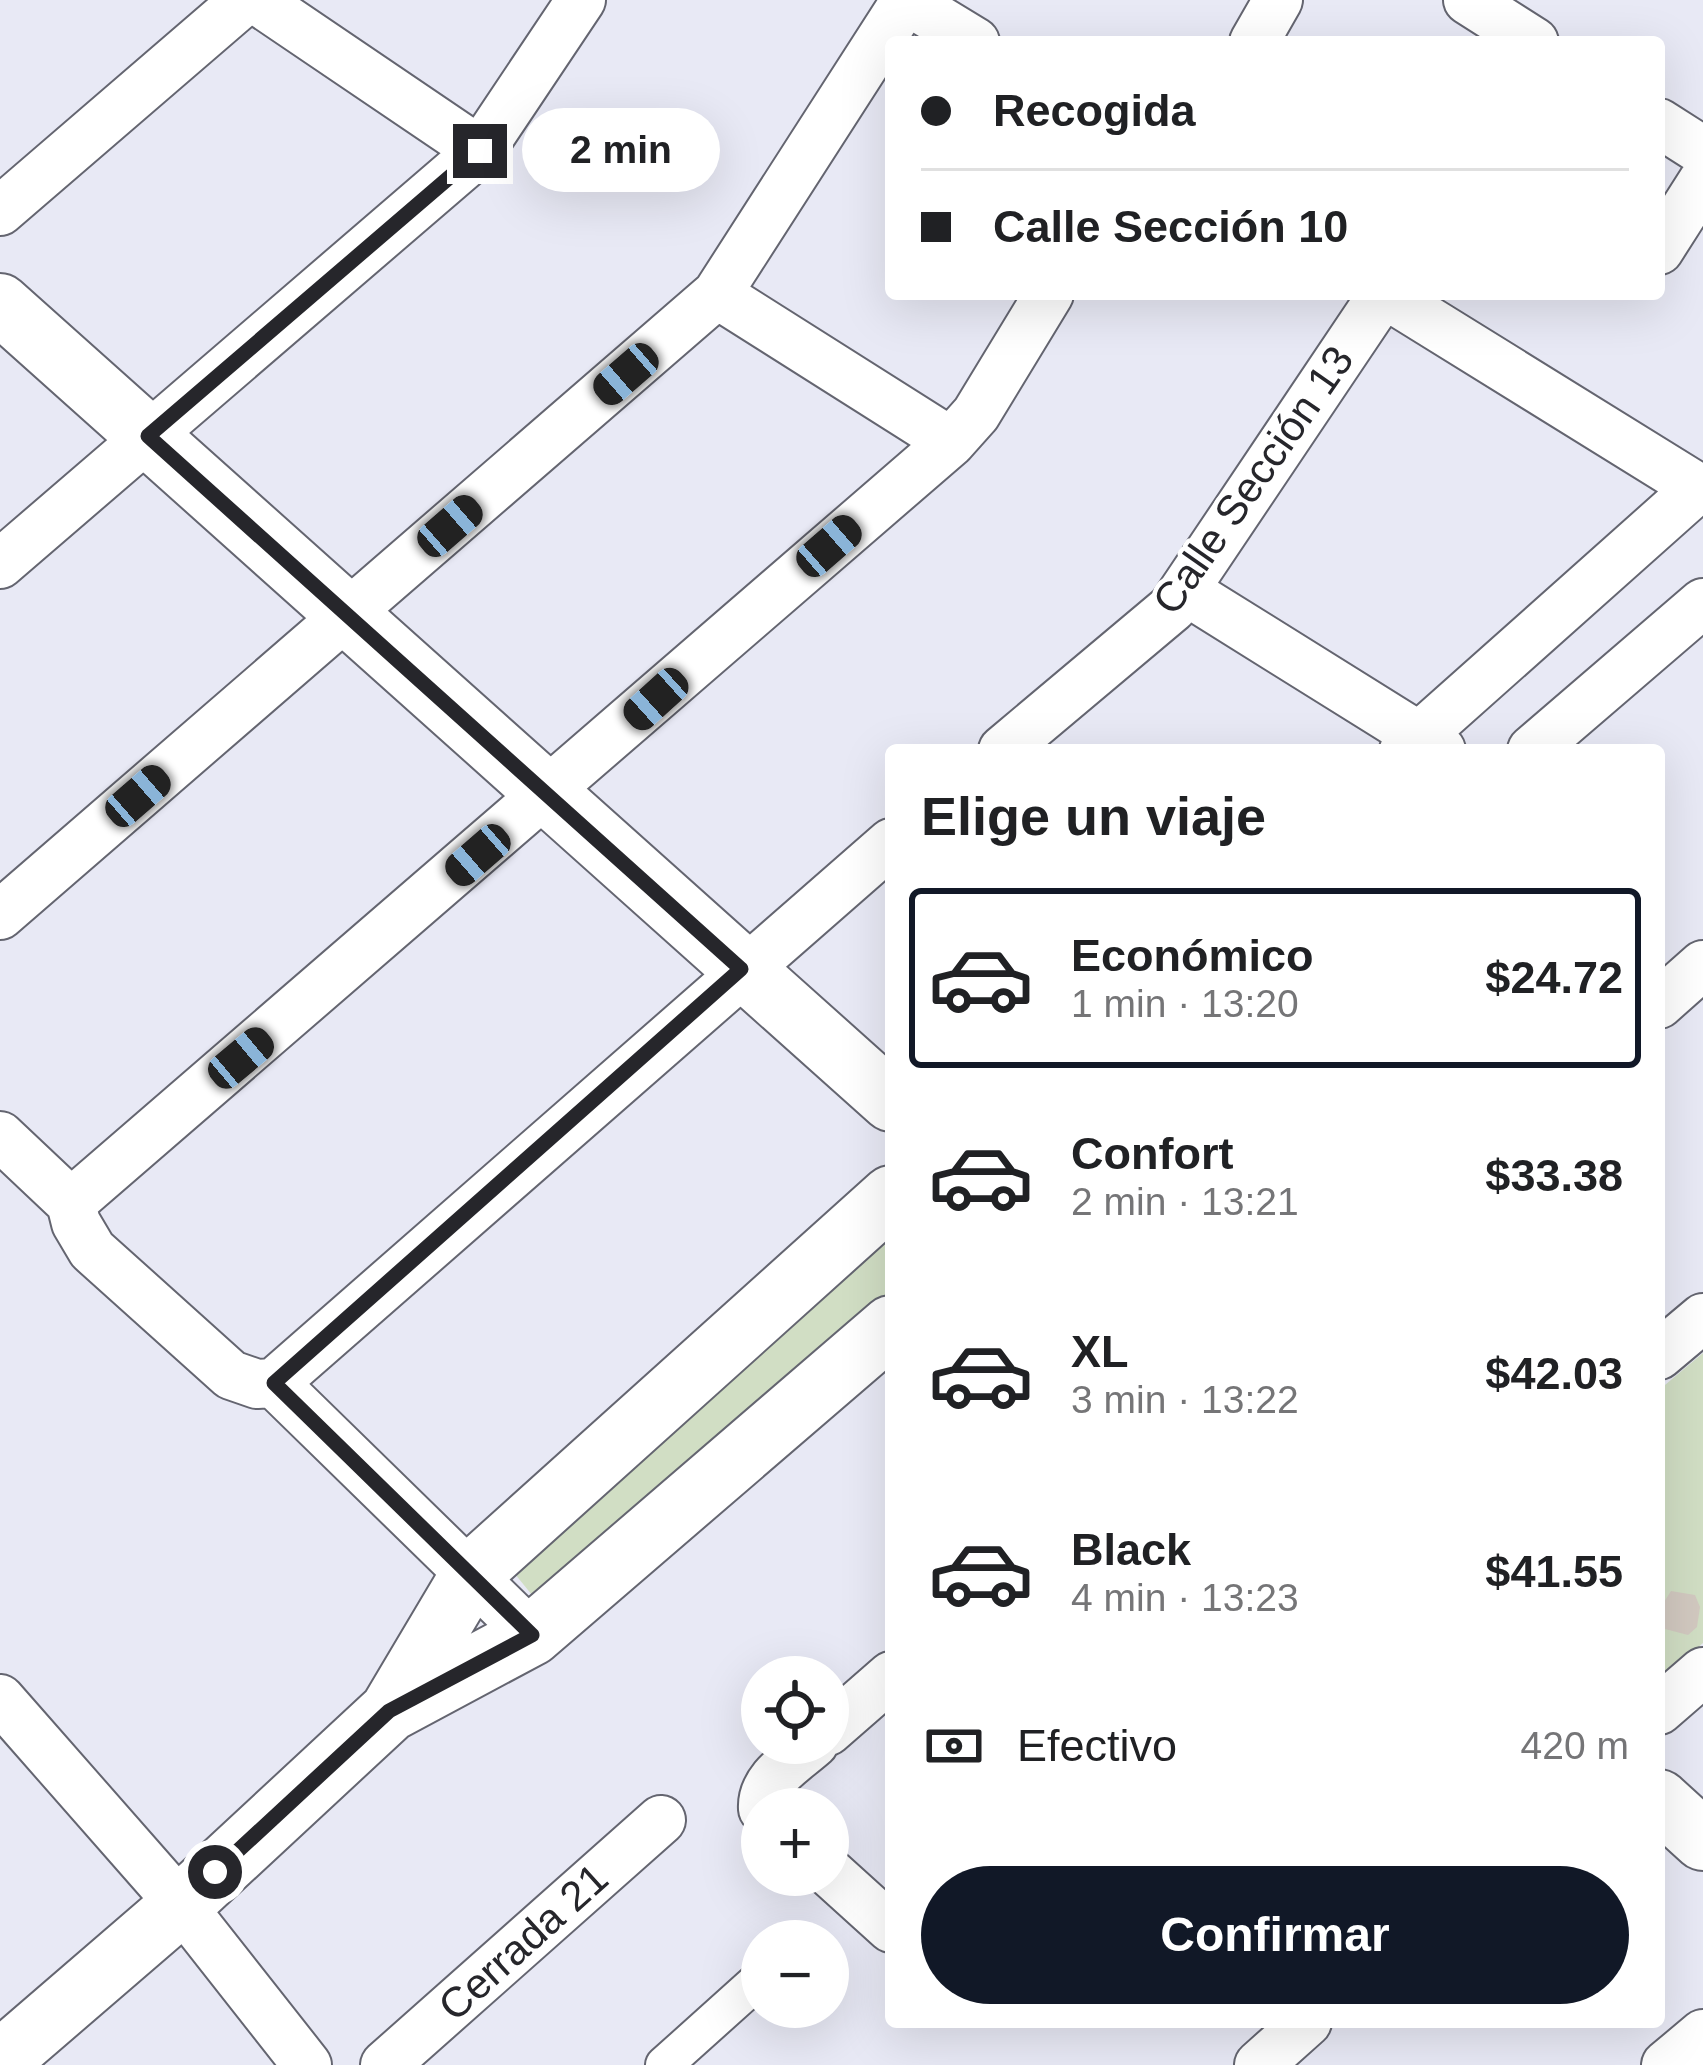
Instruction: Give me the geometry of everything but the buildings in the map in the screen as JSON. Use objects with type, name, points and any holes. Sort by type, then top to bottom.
[{"type":"street","points":[[0,212],[245,0]]},
{"type":"street","points":[[257,0],[480,151]]},
{"type":"street","points":[[0,564],[480,151],[581,0]]},
{"type":"street","points":[[0,915],[717,294],[906,0],[965,36]]},
{"type":"street","points":[[1257,36],[1278,0]]},
{"type":"street","points":[[1468,0],[1525,36]]},
{"type":"street","points":[[1665,127],[1703,151]]},
{"type":"street","points":[[1665,241],[1703,181]]},
{"type":"street","points":[[717,294],[951,442]]},
{"type":"street","points":[[71,1203],[546,797],[951,442],[976,414],[1045,300]]},
{"type":"street","name":"Calle Sección 13","points":[[1010,744],[1186,591],[1380,300]]},
{"type":"street","points":[[1394,300],[1701,490],[1422,744]]},
{"type":"street","points":[[0,304],[885,1097]]},
{"type":"street","points":[[1186,591],[1419,744]]},
{"type":"street","points":[[1539,744],[1703,603]]},
{"type":"street","points":[[0,1136],[71,1203],[92,1250],[231,1375],[257,1384],[274,1383],[741,969],[885,848]]},
{"type":"street","points":[[1665,999],[1703,965]]},
{"type":"street","points":[[389,1711],[472,1573],[885,1201]]},
{"type":"street","points":[[1665,1350],[1703,1318]]},
{"type":"street","points":[[0,2061],[181,1905],[389,1711],[532,1635],[885,1331]]},
{"type":"street","points":[[274,1383],[532,1635]]},
{"type":"street","points":[[1665,1705],[1703,1672]]},
{"type":"street","points":[[849,1713],[885,1681]]},
{"type":"street","points":[[0,1700],[181,1905],[307,2065]]},
{"type":"street","points":[[767,1788],[790,1764]]},
{"type":"street","points":[[1665,1805],[1703,1840]]},
{"type":"street","name":"Cerrada 21","points":[[385,2065],[661,1820]]},
{"type":"street","points":[[849,1890],[885,1923]]},
{"type":"street","points":[[664,2065],[741,1996]]},
{"type":"street","points":[[1259,2065],[1300,2028]]},
{"type":"street","points":[[1666,2065],[1703,2034]]},
{"type":"green space","points":[[885,1223],[885,1304],[541,1606],[506,1563]]},
{"type":"green space","points":[[1703,1353],[1703,1643],[1665,1676],[1665,1385]]},
{"type":"route","points":[[215,1872],[389,1711],[532,1635],[274,1383],[741,969],[148,436],[480,151]]}]
